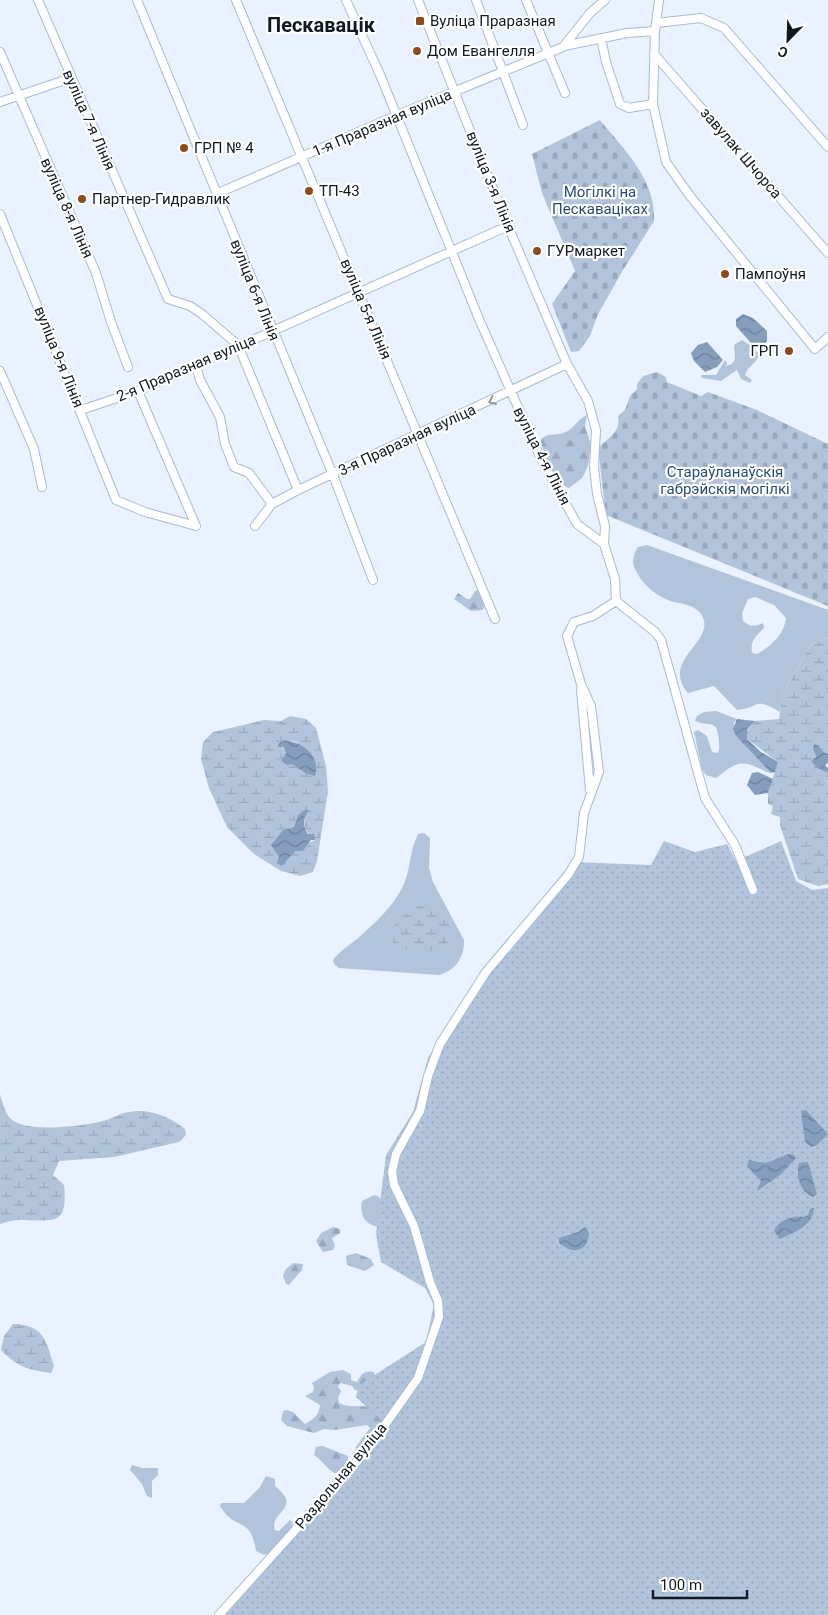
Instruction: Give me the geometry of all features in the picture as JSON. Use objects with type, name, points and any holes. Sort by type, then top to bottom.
[{"type":"street","name":"вуліца 7-я Лінія","points":[[38,0],[168,298],[190,306],[202,314],[238,345]]},
{"type":"street","name":"вуліца 6-я Лінія","points":[[137,0],[272,332],[333,475],[373,580]]},
{"type":"street","name":"вуліца 5-я Лінія","points":[[236,0],[495,619]]},
{"type":"street","name":"вуліца 4-я Лінія","points":[[346,0],[381,76],[395,116],[510,392],[540,457],[577,524],[604,544]]},
{"type":"street","name":"вуліца 3-я Лінія","points":[[418,0],[508,226],[567,364],[588,401],[596,430],[594,467],[597,494],[605,526],[604,544]]},
{"type":"street","points":[[476,0],[523,125]]},
{"type":"street","points":[[526,0],[565,93]]},
{"type":"street","points":[[563,47],[590,13],[605,0]]},
{"type":"street","points":[[659,0],[654,54],[653,104],[666,162],[690,196],[815,349],[828,337]]},
{"type":"street","name":"1-я Праразная вуліца","points":[[216,194],[395,116],[563,47],[701,18],[724,28],[828,146]]},
{"type":"street","points":[[601,38],[606,62],[620,104],[629,108],[653,104]]},
{"type":"street","name":"вуліца 8-я Лінія","points":[[0,52],[96,273],[111,322],[128,367]]},
{"type":"street","name":"завулак Шчорса","points":[[654,54],[828,253]]},
{"type":"street","points":[[0,102],[71,78]]},
{"type":"street","name":"вуліца 9-я Лінія","points":[[0,214],[116,500],[145,512],[196,526],[138,391]]},
{"type":"street","name":"2-я Праразная вуліца","points":[[81,410],[138,391],[238,345],[360,294],[508,226]]},
{"type":"street","points":[[238,345],[298,490]]},
{"type":"street","name":"3-я Праразная вуліца","points":[[255,526],[272,504],[298,490],[567,364]]},
{"type":"street","points":[[196,365],[200,380],[220,417],[225,444],[234,467],[250,473],[272,504]]},
{"type":"street","points":[[0,370],[34,449],[42,488]]},
{"type":"street","points":[[604,544],[615,579],[616,601],[655,632],[661,640],[705,798],[735,845],[753,890]]},
{"type":"street","name":"Раздольная вуліца","points":[[219,1615],[368,1449],[418,1378],[439,1317],[438,1301],[430,1282],[414,1226],[394,1185],[392,1172],[396,1154],[420,1111],[428,1076],[440,1044],[486,972],[568,875],[579,857],[584,813],[590,792],[599,772],[591,706],[581,684],[567,636],[574,622],[593,616],[616,601]]},
{"type":"green space","name":"Могілкі на Пескаваціках","points":[[600,120],[628,154],[644,178],[650,192],[654,221],[598,314],[590,336],[579,351],[571,352],[552,304],[575,271],[542,193],[532,154]]},
{"type":"green space","points":[[742,340],[753,347],[759,354],[757,360],[745,375],[752,380],[750,383],[741,379],[737,370],[721,381],[702,378],[701,375],[716,375],[725,360],[726,366],[732,364],[735,359],[734,345]]},
{"type":"green space","name":"Стараўланаўскія габрэйскія могілкі","points":[[657,372],[666,377],[667,382],[701,396],[708,392],[757,410],[828,444],[828,606],[606,515],[598,449],[613,435],[617,427],[618,416],[625,410],[630,396],[637,389],[637,384],[643,376]]},
{"type":"green space","points":[[587,415],[585,426],[591,445],[588,466],[582,478],[569,488],[564,486],[556,475],[540,441],[546,436],[566,432]]},
{"type":"green space","points":[[647,545],[828,610],[828,637],[810,646],[783,693],[780,712],[772,707],[761,704],[737,710],[714,686],[688,693],[681,681],[680,670],[684,660],[702,633],[704,624],[701,614],[695,608],[665,599],[654,593],[646,585],[634,568],[634,556],[638,547]],"holes":[[[755,597],[774,605],[786,618],[783,630],[767,647],[757,654],[752,653],[753,642],[764,628],[763,623],[753,626],[743,621],[742,613],[748,599]]]},
{"type":"green space","points":[[475,591],[481,592],[485,604],[483,610],[471,611],[454,599],[458,593],[470,599]]},
{"type":"green space","points":[[828,637],[828,754],[813,749],[816,758],[828,773],[828,884],[818,886],[798,879],[780,825],[780,817],[771,814],[773,806],[768,804],[768,793],[778,762],[747,739],[747,731],[755,721],[779,719],[783,693],[810,646]]},
{"type":"green space","points":[[716,711],[737,719],[734,723],[736,736],[771,773],[749,764],[739,764],[734,765],[716,778],[706,775],[702,770],[694,732],[698,730],[707,736],[712,752],[718,753],[717,729],[713,725],[695,721],[697,716],[704,712]]},
{"type":"green space","points":[[290,716],[306,719],[316,728],[326,766],[328,791],[317,861],[313,872],[300,876],[281,871],[254,854],[227,827],[209,788],[201,759],[203,742],[213,732],[264,720],[281,721]],"holes":[[[285,740],[297,742],[305,773],[292,764],[282,761],[286,753],[279,743]],[[308,810],[304,823],[308,833],[315,840],[279,858],[276,851],[283,830],[294,827],[297,818]]]},
{"type":"green space","points":[[424,833],[430,838],[429,868],[433,882],[464,940],[463,952],[458,962],[450,970],[439,975],[339,968],[334,964],[333,960],[389,908],[399,894],[406,880],[415,840],[418,834]]},
{"type":"green space","points":[[664,841],[695,852],[727,844],[736,861],[781,841],[796,881],[812,890],[828,888],[828,1615],[216,1615],[357,1456],[383,1422],[356,1397],[359,1385],[426,1342],[434,1305],[425,1288],[381,1262],[376,1234],[386,1155],[413,1112],[428,1058],[477,979],[572,862],[651,865]]},
{"type":"green space","points":[[426,903],[441,912],[448,921],[451,931],[446,944],[440,951],[408,950],[393,943],[393,929],[396,923],[413,909]]},
{"type":"green space","points":[[0,1094],[8,1116],[17,1123],[28,1126],[82,1125],[126,1113],[144,1111],[159,1114],[173,1121],[185,1129],[186,1135],[179,1142],[114,1157],[59,1161],[53,1175],[64,1185],[65,1198],[61,1214],[51,1220],[17,1220],[0,1224]]},
{"type":"green space","points":[[374,1195],[378,1196],[382,1201],[381,1227],[371,1225],[363,1216],[362,1201]]},
{"type":"green space","points":[[333,1227],[340,1229],[340,1233],[332,1238],[335,1246],[333,1250],[323,1252],[316,1241],[321,1233]]},
{"type":"green space","points":[[356,1253],[371,1259],[374,1265],[365,1271],[347,1265],[346,1256]]},
{"type":"green space","points":[[293,1263],[303,1264],[302,1270],[289,1285],[286,1284],[283,1276],[285,1270]]},
{"type":"green space","points":[[13,1324],[31,1327],[42,1336],[49,1349],[54,1366],[51,1373],[24,1367],[12,1360],[1,1350],[4,1336]]},
{"type":"green space","points":[[343,1370],[351,1374],[351,1380],[357,1382],[366,1372],[374,1372],[375,1376],[359,1391],[355,1390],[352,1386],[340,1383],[338,1387],[341,1391],[338,1398],[339,1403],[374,1409],[384,1421],[363,1451],[360,1452],[355,1448],[370,1428],[367,1425],[335,1430],[324,1429],[314,1433],[287,1426],[281,1420],[283,1411],[287,1410],[293,1412],[305,1424],[313,1419],[317,1415],[320,1405],[305,1396],[313,1392],[314,1387],[312,1383],[330,1372]]},
{"type":"green space","points":[[323,1446],[348,1456],[348,1469],[337,1474],[328,1468],[314,1455],[316,1447]]},
{"type":"green space","points":[[132,1465],[142,1468],[158,1468],[158,1475],[152,1481],[152,1498],[147,1496],[142,1484],[130,1470]]},
{"type":"green space","points":[[266,1476],[275,1479],[275,1486],[286,1500],[286,1505],[274,1524],[275,1530],[279,1531],[290,1520],[293,1522],[282,1542],[264,1555],[256,1551],[250,1532],[231,1519],[220,1506],[221,1503],[244,1503],[260,1487]]},
{"type":"water","points":[[743,314],[753,318],[767,331],[767,341],[764,345],[751,343],[736,326],[736,319]]},
{"type":"water","points":[[707,342],[723,360],[717,367],[705,372],[694,361],[691,353],[698,345]]},
{"type":"water","points":[[737,719],[755,721],[747,730],[747,739],[761,752],[778,762],[775,772],[771,773],[736,736],[733,729]]},
{"type":"water","points":[[285,740],[298,744],[309,751],[315,762],[315,776],[305,773],[292,764],[287,765],[281,761],[286,753],[283,747],[278,747],[279,743]]},
{"type":"water","points":[[814,744],[828,754],[828,762],[825,766],[828,768],[828,773],[816,767],[811,761],[816,757],[813,749]]},
{"type":"water","points":[[758,772],[773,779],[768,793],[755,795],[747,785],[752,773]]},
{"type":"water","points":[[305,810],[309,810],[304,819],[305,827],[308,834],[314,834],[315,840],[311,840],[303,851],[295,851],[282,866],[277,863],[279,857],[271,845],[283,830],[294,827],[298,815]]},
{"type":"water","points":[[806,1110],[828,1134],[817,1145],[811,1147],[805,1142],[801,1111]]},
{"type":"water","points":[[789,1154],[794,1155],[796,1158],[780,1175],[757,1191],[761,1181],[747,1166],[749,1159],[765,1163]]},
{"type":"water","points":[[808,1162],[817,1194],[813,1197],[804,1191],[798,1178],[799,1163]]},
{"type":"water","points":[[814,1208],[807,1224],[797,1231],[780,1239],[774,1231],[783,1221],[804,1217],[808,1215],[810,1209]]},
{"type":"water","points":[[585,1227],[589,1233],[583,1248],[579,1250],[569,1249],[559,1243],[559,1238],[578,1232]]},
{"type":"place","name":"Вуліца Праразная","points":[[420,21]]},
{"type":"place","name":"Дом Евангелля","points":[[417,51]]},
{"type":"place","name":"ГРП № 4","points":[[184,148]]},
{"type":"place","name":"ТП-43","points":[[309,191]]},
{"type":"place","name":"Партнер-Гидравлик","points":[[82,199]]},
{"type":"place","name":"ГУРмаркет","points":[[537,251]]},
{"type":"place","name":"Пампоўня","points":[[725,274]]},
{"type":"place","name":"ГРП","points":[[789,351]]},
{"type":"district","name":"Пескавацік","points":[[321,25]]}]
